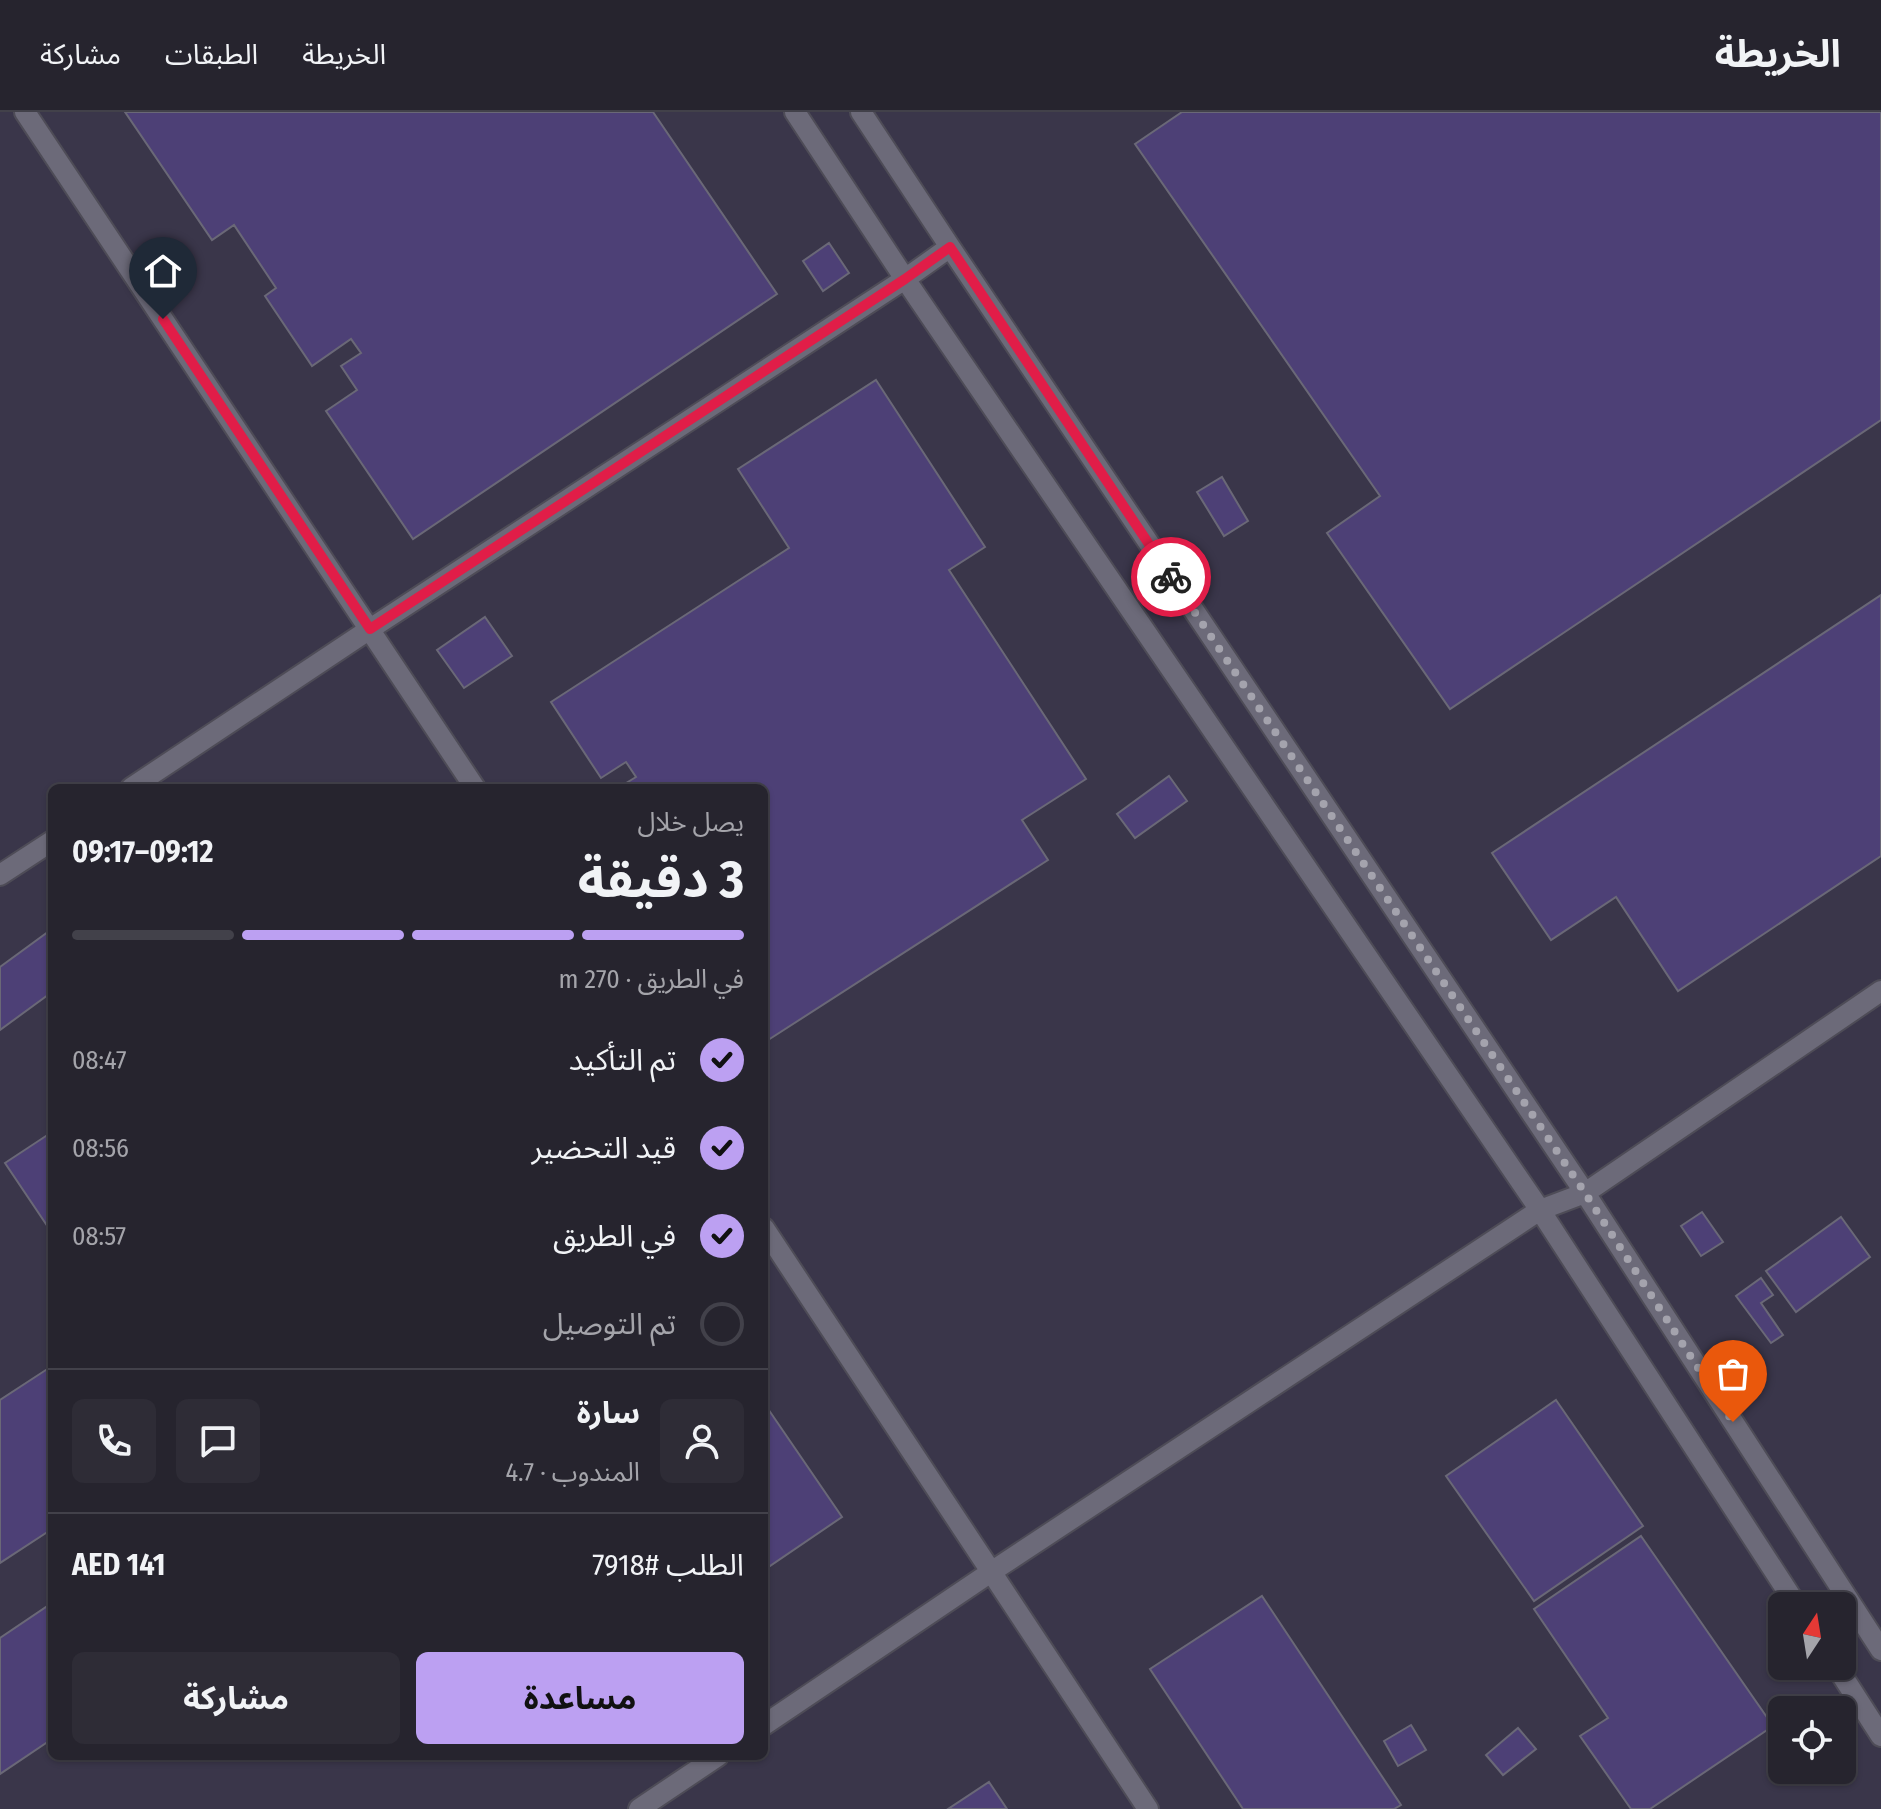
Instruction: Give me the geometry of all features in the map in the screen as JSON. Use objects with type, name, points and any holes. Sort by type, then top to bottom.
[{"type":"street","points":[[25,112],[472,784]]},
{"type":"street","points":[[795,112],[905,279],[1540,1210],[1788,1592]]},
{"type":"street","points":[[861,112],[1585,1193],[1881,1650]]},
{"type":"street","points":[[137,784],[950,247]]},
{"type":"street","points":[[0,875],[48,844]]},
{"type":"street","points":[[768,1722],[1540,1210],[1585,1193],[1881,991]]},
{"type":"street","points":[[768,1234],[1148,1809]]},
{"type":"street","points":[[1845,1680],[1881,1736]]},
{"type":"street","points":[[639,1809],[712,1760]]},
{"type":"shaded area","points":[[0,112],[1881,112],[1881,1809],[0,1809]]},
{"type":"building","points":[[125,112],[653,112],[777,294],[413,539],[326,411],[357,390],[341,366],[361,353],[351,339],[312,366],[265,296],[276,288],[234,225],[212,240]]},
{"type":"building","points":[[1182,112],[1881,112],[1881,420],[1450,709],[1327,533],[1380,496],[1135,144]]},
{"type":"building","points":[[829,243],[849,273],[823,291],[803,261]]},
{"type":"building","points":[[876,380],[985,547],[949,570],[1086,779],[1022,820],[1048,860],[768,1040],[768,784],[625,784],[636,777],[626,762],[601,778],[551,702],[789,548],[738,469]]},
{"type":"building","points":[[1222,477],[1248,521],[1224,536],[1197,492]]},
{"type":"building","points":[[1881,595],[1881,856],[1678,991],[1616,897],[1551,940],[1492,853]]},
{"type":"building","points":[[485,617],[512,656],[464,688],[437,650]]},
{"type":"building","points":[[1169,776],[1187,801],[1135,838],[1117,814]]},
{"type":"building","points":[[48,932],[48,995],[0,1030],[0,967]]},
{"type":"building","points":[[48,1135],[48,1227],[5,1163]]},
{"type":"building","points":[[1702,1212],[1723,1242],[1701,1256],[1681,1226]]},
{"type":"building","points":[[1841,1217],[1870,1257],[1796,1312],[1766,1271]]},
{"type":"building","points":[[1761,1278],[1773,1295],[1761,1303],[1783,1335],[1771,1343],[1736,1296]]},
{"type":"building","points":[[48,1369],[48,1532],[0,1563],[0,1400]]},
{"type":"building","points":[[1556,1400],[1643,1526],[1534,1601],[1446,1476]]},
{"type":"building","points":[[768,1409],[842,1517],[768,1567]]},
{"type":"building","points":[[1641,1536],[1768,1719],[1768,1729],[1650,1809],[1631,1809],[1580,1736],[1608,1718],[1534,1609]]},
{"type":"building","points":[[1262,1596],[1401,1805],[1394,1809],[1243,1809],[1150,1669]]},
{"type":"building","points":[[48,1606],[48,1742],[0,1774],[0,1638]]},
{"type":"building","points":[[1411,1725],[1426,1750],[1398,1766],[1384,1741]]},
{"type":"building","points":[[1518,1728],[1536,1749],[1503,1775],[1486,1755]]},
{"type":"building","points":[[989,1782],[1007,1809],[948,1809]]},
{"type":"way so far","points":[[1171,577],[1585,1193],[1733,1422]]},
{"type":"route","points":[[163,319],[370,629],[950,247],[1171,577]]}]
